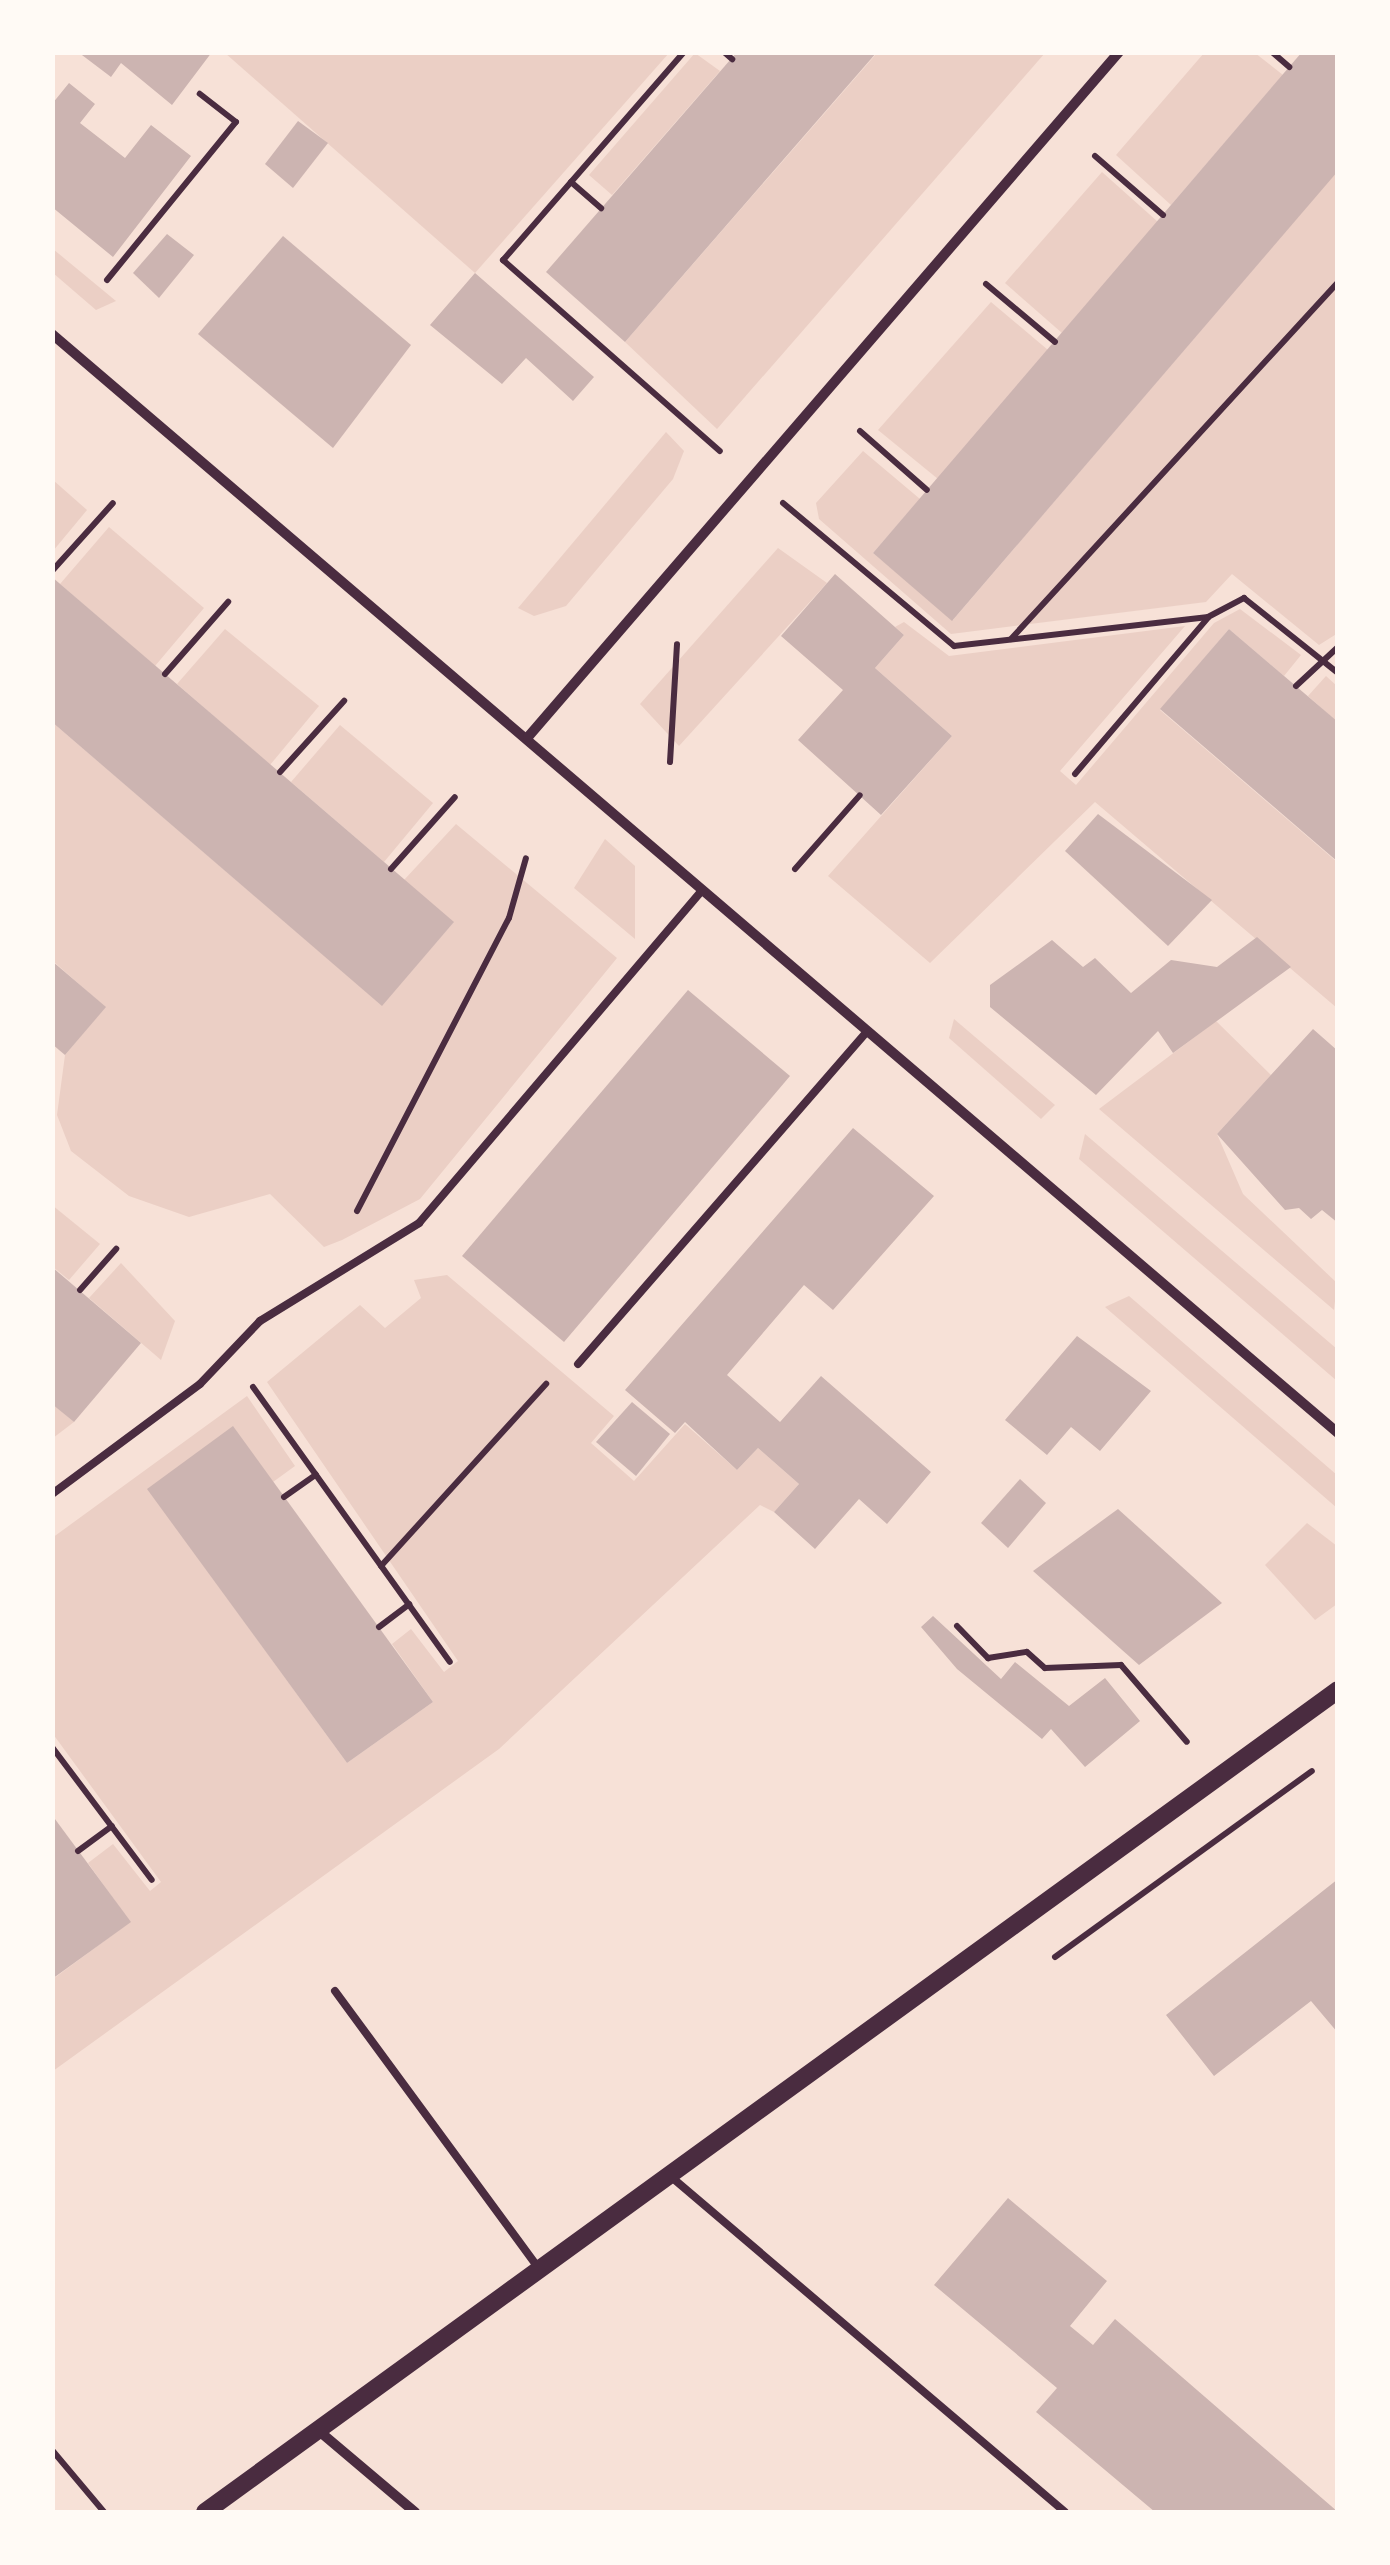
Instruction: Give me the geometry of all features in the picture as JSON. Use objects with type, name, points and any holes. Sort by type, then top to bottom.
[{"type":"street","points":[[528,737],[754,483],[1119,52]]},
{"type":"street","points":[[52,334],[1338,1433]]},
{"type":"street","points":[[205,2512],[1338,1690]]},
{"type":"street","points":[[319,2431],[414,2512]]},
{"type":"lane","points":[[52,1494],[197,1387],[260,1321],[420,1223],[702,890]]},
{"type":"lane","points":[[578,1364],[867,1032]]},
{"type":"lane","points":[[335,1991],[539,2269]]},
{"type":"lane","points":[[667,2174],[1065,2512]]},
{"type":"path","points":[[684,52],[504,260],[754,483],[954,646],[1208,617],[1244,598],[1338,673]]},
{"type":"path","points":[[724,52],[732,59]]},
{"type":"path","points":[[1272,52],[1289,68]]},
{"type":"path","points":[[108,280],[236,122],[200,94]]},
{"type":"path","points":[[1095,156],[1162,215]]},
{"type":"path","points":[[571,182],[601,208]]},
{"type":"path","points":[[1010,639],[1338,282]]},
{"type":"path","points":[[986,284],[1055,342]]},
{"type":"path","points":[[860,431],[927,490]]},
{"type":"path","points":[[52,571],[113,503]]},
{"type":"path","points":[[165,674],[228,602]]},
{"type":"path","points":[[1075,774],[1208,617]]},
{"type":"path","points":[[670,762],[678,644]]},
{"type":"path","points":[[1296,686],[1321,659],[1338,648]]},
{"type":"path","points":[[280,772],[344,701]]},
{"type":"path","points":[[796,869],[860,795]]},
{"type":"path","points":[[391,869],[455,797]]},
{"type":"path","points":[[351,1224],[508,918],[526,858]]},
{"type":"path","points":[[80,1290],[116,1250]]},
{"type":"path","points":[[381,1566],[558,1370]]},
{"type":"path","points":[[250,1382],[450,1662]]},
{"type":"path","points":[[284,1497],[316,1475]]},
{"type":"path","points":[[378,1626],[409,1604]]},
{"type":"path","points":[[957,1626],[988,1658],[1027,1652],[1045,1668],[1120,1664],[1188,1744]]},
{"type":"path","points":[[52,1747],[152,1880]]},
{"type":"path","points":[[78,1851],[112,1826]]},
{"type":"path","points":[[52,2450],[104,2512]]},
{"type":"shaded area","points":[[225,53],[669,53],[475,273]]},
{"type":"shaded area","points":[[695,53],[720,71],[612,195],[589,175]]},
{"type":"shaded area","points":[[877,53],[1045,53],[717,429],[625,342]]},
{"type":"shaded area","points":[[1204,53],[1255,53],[1283,75],[1171,205],[1116,155]]},
{"type":"shaded area","points":[[1337,171],[1338,633],[1319,645],[1232,574],[1206,602],[951,634],[819,519],[816,503],[863,451],[920,499],[873,553],[953,620]]},
{"type":"shaded area","points":[[1102,172],[1158,222],[1062,333],[1005,283]]},
{"type":"shaded area","points":[[52,249],[116,301],[96,310],[53,273]]},
{"type":"shaded area","points":[[991,302],[1048,350],[938,479],[878,430]]},
{"type":"shaded area","points":[[666,432],[684,451],[673,479],[566,606],[534,616],[518,608]]},
{"type":"shaded area","points":[[53,480],[87,510],[53,551]]},
{"type":"shaded area","points":[[109,527],[204,608],[155,666],[60,584]]},
{"type":"shaded area","points":[[778,548],[827,583],[679,746],[640,704]]},
{"type":"shaded area","points":[[1240,609],[1301,655],[1284,676],[1229,629],[1160,710],[1337,862],[1337,1008],[1095,802],[930,963],[828,876],[952,736],[875,668],[904,635],[895,627],[904,622],[949,656],[1185,626],[1060,771],[1076,785],[1214,623]]},
{"type":"shaded area","points":[[225,629],[319,706],[270,765],[177,684]]},
{"type":"shaded area","points":[[1326,676],[1337,686],[1337,722],[1308,696]]},
{"type":"shaded area","points":[[52,722],[382,1005],[453,923],[404,880],[456,824],[617,958],[420,1199],[342,1240],[324,1247],[270,1194],[189,1217],[129,1196],[71,1151],[57,1115],[65,1055],[105,1007],[53,961]]},
{"type":"shaded area","points":[[340,725],[433,803],[384,862],[291,782]]},
{"type":"shaded area","points":[[605,839],[635,866],[635,939],[574,888]]},
{"type":"shaded area","points":[[954,1019],[1055,1105],[1041,1119],[949,1038]]},
{"type":"shaded area","points":[[1216,1021],[1271,1075],[1217,1134],[1243,1194],[1337,1283],[1334,1310],[1099,1109]]},
{"type":"shaded area","points":[[1085,1134],[1337,1349],[1337,1381],[1079,1159]]},
{"type":"shaded area","points":[[52,1205],[100,1244],[69,1280],[53,1267]]},
{"type":"shaded area","points":[[121,1263],[175,1321],[161,1360],[89,1298]]},
{"type":"shaded area","points":[[447,1275],[614,1416],[591,1443],[634,1481],[685,1424],[737,1470],[758,1448],[799,1484],[774,1512],[760,1505],[499,1749],[53,2071],[53,1979],[130,1922],[88,1863],[113,1844],[150,1891],[161,1882],[53,1734],[52,1538],[247,1396],[295,1466],[273,1482],[148,1489],[347,1763],[433,1702],[392,1644],[411,1629],[444,1672],[458,1661],[267,1382],[360,1305],[385,1328],[421,1298],[414,1280]]},
{"type":"shaded area","points":[[1129,1296],[1337,1475],[1337,1508],[1105,1307]]},
{"type":"shaded area","points":[[53,1404],[74,1422],[53,1438]]},
{"type":"shaded area","points":[[1307,1523],[1337,1546],[1337,1604],[1315,1620],[1265,1565]]},
{"type":"building","points":[[78,52],[212,52],[172,105],[121,63],[111,77]]},
{"type":"building","points":[[737,52],[877,52],[625,342],[546,272]]},
{"type":"building","points":[[1302,52],[1338,52],[1338,171],[952,621],[873,553]]},
{"type":"building","points":[[69,83],[95,104],[80,123],[125,158],[151,125],[191,156],[113,257],[52,207],[52,104]]},
{"type":"building","points":[[298,121],[328,143],[293,188],[265,164]]},
{"type":"building","points":[[167,234],[194,255],[159,298],[133,273]]},
{"type":"building","points":[[283,236],[411,345],[333,448],[198,334]]},
{"type":"building","points":[[475,273],[594,377],[573,401],[526,358],[502,384],[430,325]]},
{"type":"building","points":[[835,574],[904,635],[875,668],[952,736],[881,815],[798,740],[843,690],[781,636]]},
{"type":"building","points":[[52,577],[454,922],[382,1006],[52,722]]},
{"type":"building","points":[[1229,629],[1338,722],[1338,862],[1160,709]]},
{"type":"building","points":[[1098,814],[1212,900],[1168,946],[1065,851]]},
{"type":"building","points":[[1257,937],[1291,967],[1173,1053],[1158,1031],[1096,1095],[990,1007],[990,985],[1052,940],[1083,967],[1095,958],[1131,993],[1171,960],[1217,967]]},
{"type":"building","points":[[52,961],[106,1007],[65,1055],[52,1044]]},
{"type":"building","points":[[688,990],[790,1076],[564,1342],[462,1256]]},
{"type":"building","points":[[1313,1029],[1338,1051],[1338,1223],[1322,1210],[1311,1219],[1299,1208],[1285,1210],[1217,1134]]},
{"type":"building","points":[[853,1128],[934,1196],[833,1310],[804,1285],[727,1375],[780,1422],[821,1376],[931,1472],[887,1524],[859,1499],[815,1549],[774,1512],[799,1484],[758,1448],[737,1470],[685,1422],[675,1433],[625,1390]]},
{"type":"building","points":[[52,1267],[141,1343],[74,1422],[52,1404]]},
{"type":"building","points":[[1077,1336],[1151,1391],[1100,1451],[1071,1427],[1047,1455],[1005,1420]]},
{"type":"building","points":[[632,1402],[670,1434],[636,1476],[596,1442]]},
{"type":"building","points":[[233,1426],[433,1702],[347,1763],[147,1489]]},
{"type":"building","points":[[1020,1479],[1046,1503],[1008,1548],[981,1523]]},
{"type":"building","points":[[1118,1509],[1222,1603],[1139,1665],[1033,1571]]},
{"type":"building","points":[[933,1616],[1001,1679],[1015,1662],[1069,1706],[1105,1678],[1140,1721],[1085,1767],[1051,1729],[1042,1739],[957,1669],[921,1627]]},
{"type":"building","points":[[52,1815],[131,1922],[52,1979]]},
{"type":"building","points":[[1338,1879],[1338,2033],[1311,2001],[1214,2076],[1166,2015]]},
{"type":"building","points":[[1008,2198],[1107,2281],[1070,2326],[1093,2345],[1115,2319],[1338,2512],[1155,2512],[1036,2412],[1057,2388],[934,2285]]}]
